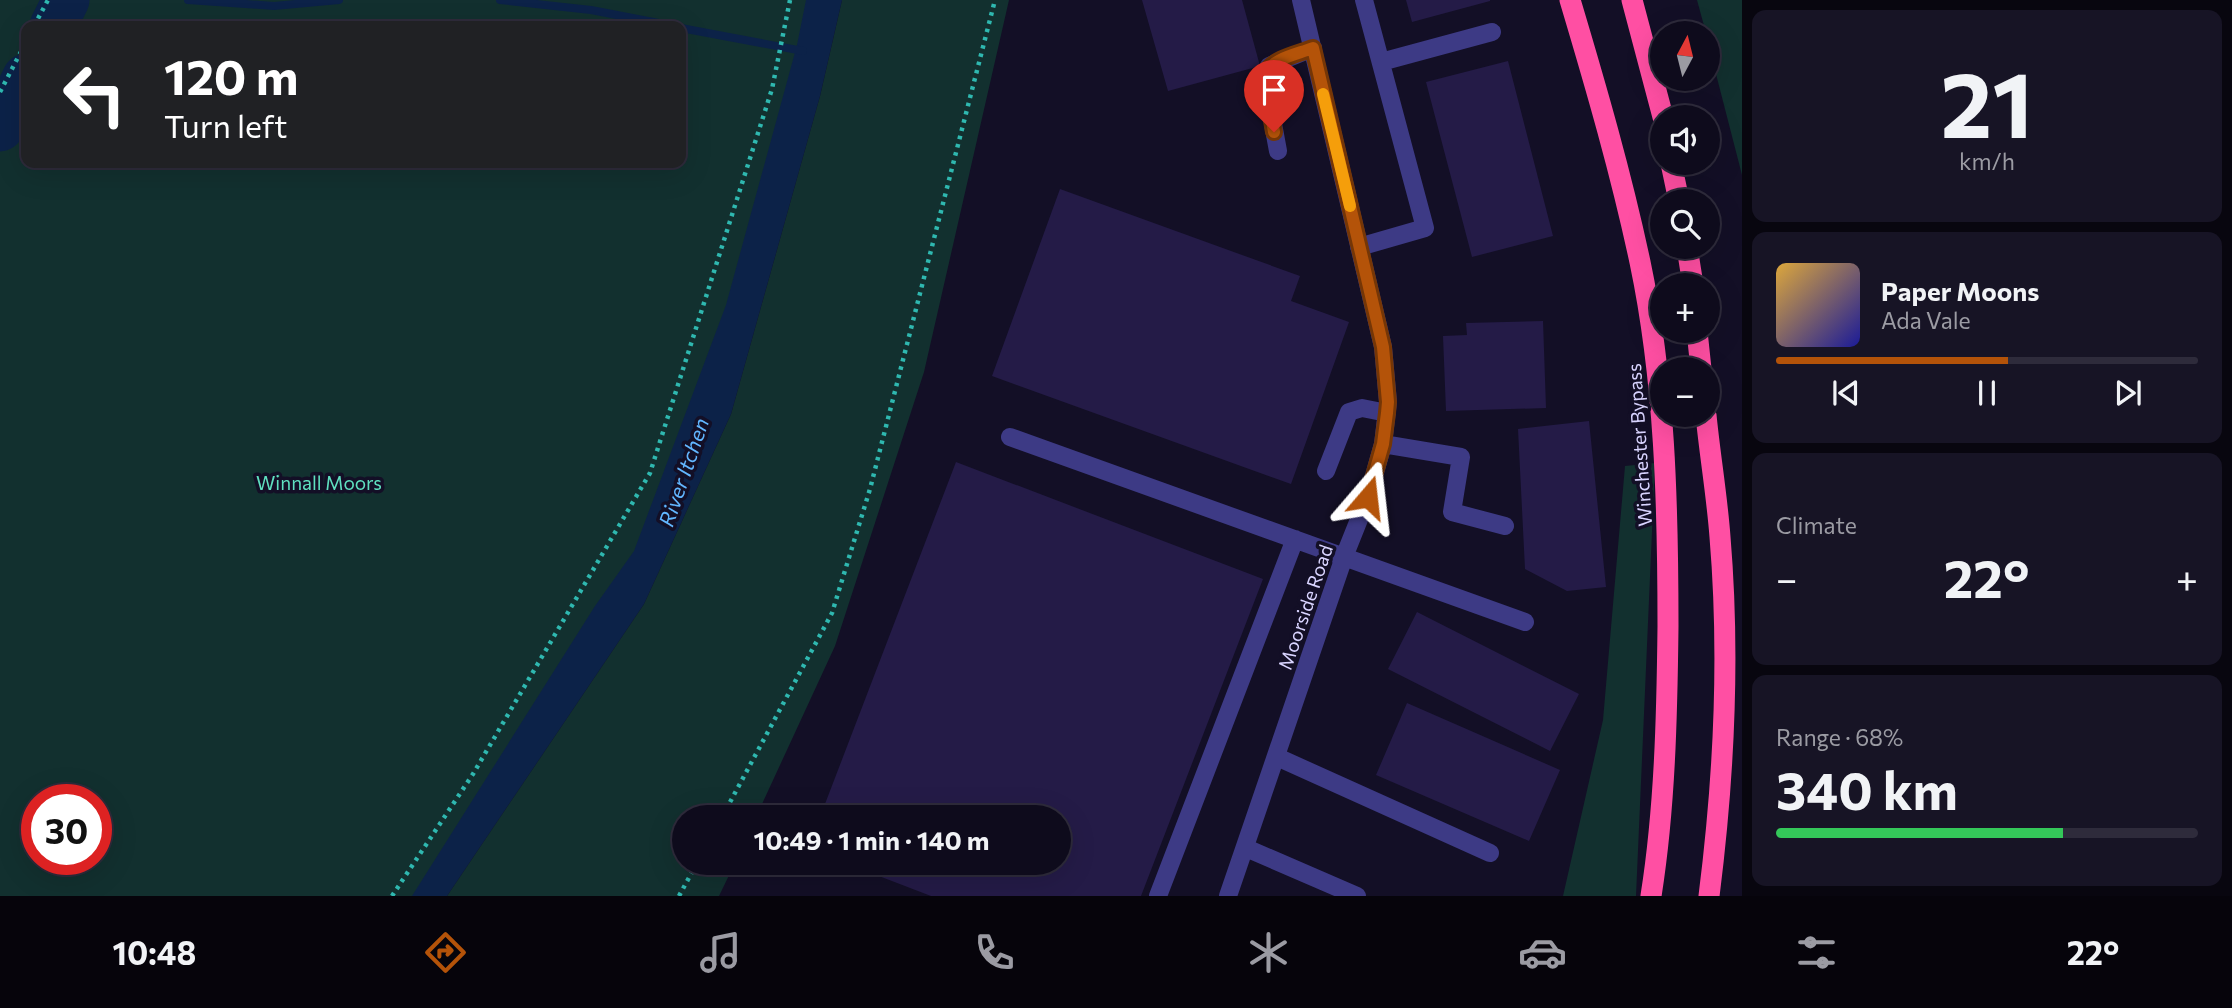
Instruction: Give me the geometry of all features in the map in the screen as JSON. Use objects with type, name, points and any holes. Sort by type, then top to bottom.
[{"type":"highway","name":"Winchester Bypass","points":[[1570,0],[1609,130],[1640,263],[1655,353],[1665,448],[1668,558],[1667,715],[1651,896]]},
{"type":"highway","points":[[1632,0],[1660,105]]},
{"type":"highway","points":[[1707,427],[1720,537],[1724,617],[1724,735],[1709,896]]},
{"type":"street","name":"Moorside Road","points":[[1228,896],[1344,557],[1368,497],[1383,444],[1388,402],[1383,347],[1301,0]]},
{"type":"street","points":[[1359,247],[1425,228],[1364,0]]},
{"type":"street","points":[[1381,62],[1492,33]]},
{"type":"street","points":[[1278,151],[1264,75],[1269,66],[1313,48]]},
{"type":"street","points":[[1326,471],[1349,412],[1362,408],[1387,413]]},
{"type":"street","points":[[1010,437],[1525,622]]},
{"type":"street","points":[[1383,444],[1461,457],[1452,512],[1505,526]]},
{"type":"street","points":[[1158,896],[1295,539]]},
{"type":"street","points":[[1277,757],[1490,853]]},
{"type":"street","points":[[1246,848],[1357,896]]},
{"type":"path","points":[[37,21],[48,0]]},
{"type":"path","points":[[392,896],[473,774],[650,473],[772,89],[790,0]]},
{"type":"path","points":[[728,805],[832,613],[870,489],[995,0]]},
{"type":"path","points":[[0,92],[21,52]]},
{"type":"path","points":[[679,896],[690,875]]},
{"type":"green space","name":"Winnall Moors","points":[[0,0],[826,0],[663,532],[435,896],[0,896]]},
{"type":"green space","points":[[842,0],[1009,0],[924,372],[835,646],[762,805],[672,805],[672,875],[729,875],[719,896],[447,896],[644,604],[731,414],[820,96]]},
{"type":"green space","points":[[1697,0],[1742,0],[1742,175],[1720,90],[1720,21],[1703,21]]},
{"type":"green space","points":[[1655,463],[1636,896],[1563,896],[1603,720],[1625,466]]},
{"type":"water","name":"River Itchen","points":[[806,0],[842,0],[820,96],[731,414],[644,604],[447,896],[412,896],[595,606],[634,551],[726,305],[797,45]]},
{"type":"building","points":[[1142,0],[1242,0],[1260,66],[1168,91]]},
{"type":"building","points":[[1406,0],[1490,0],[1490,1],[1412,22]]},
{"type":"building","points":[[1508,61],[1553,236],[1472,257],[1426,82]]},
{"type":"building","points":[[1060,189],[1300,276],[1291,301],[1349,322],[1291,484],[992,376]]},
{"type":"building","points":[[1543,321],[1546,408],[1446,411],[1443,336],[1467,335],[1466,323]]},
{"type":"building","points":[[1589,421],[1606,587],[1567,591],[1525,569],[1518,429]]},
{"type":"building","points":[[956,462],[1263,579],[1141,896],[931,896],[876,875],[1071,875],[1071,805],[825,805]]},
{"type":"building","points":[[1417,612],[1579,694],[1550,751],[1388,669]]},
{"type":"building","points":[[1407,703],[1560,770],[1529,841],[1376,775]]},
{"type":"waterway","points":[[56,21],[66,0]]},
{"type":"waterway","points":[[188,0],[274,6],[339,0]]},
{"type":"waterway","points":[[500,0],[591,10],[648,21]]},
{"type":"waterway","points":[[686,29],[803,51]]},
{"type":"waterway","points":[[0,128],[21,87]]},
{"type":"slow traffic","points":[[1323,94],[1350,206]]},
{"type":"route","points":[[1274,132],[1264,75],[1269,66],[1313,48],[1383,347],[1387,413],[1383,444],[1368,497]]}]
